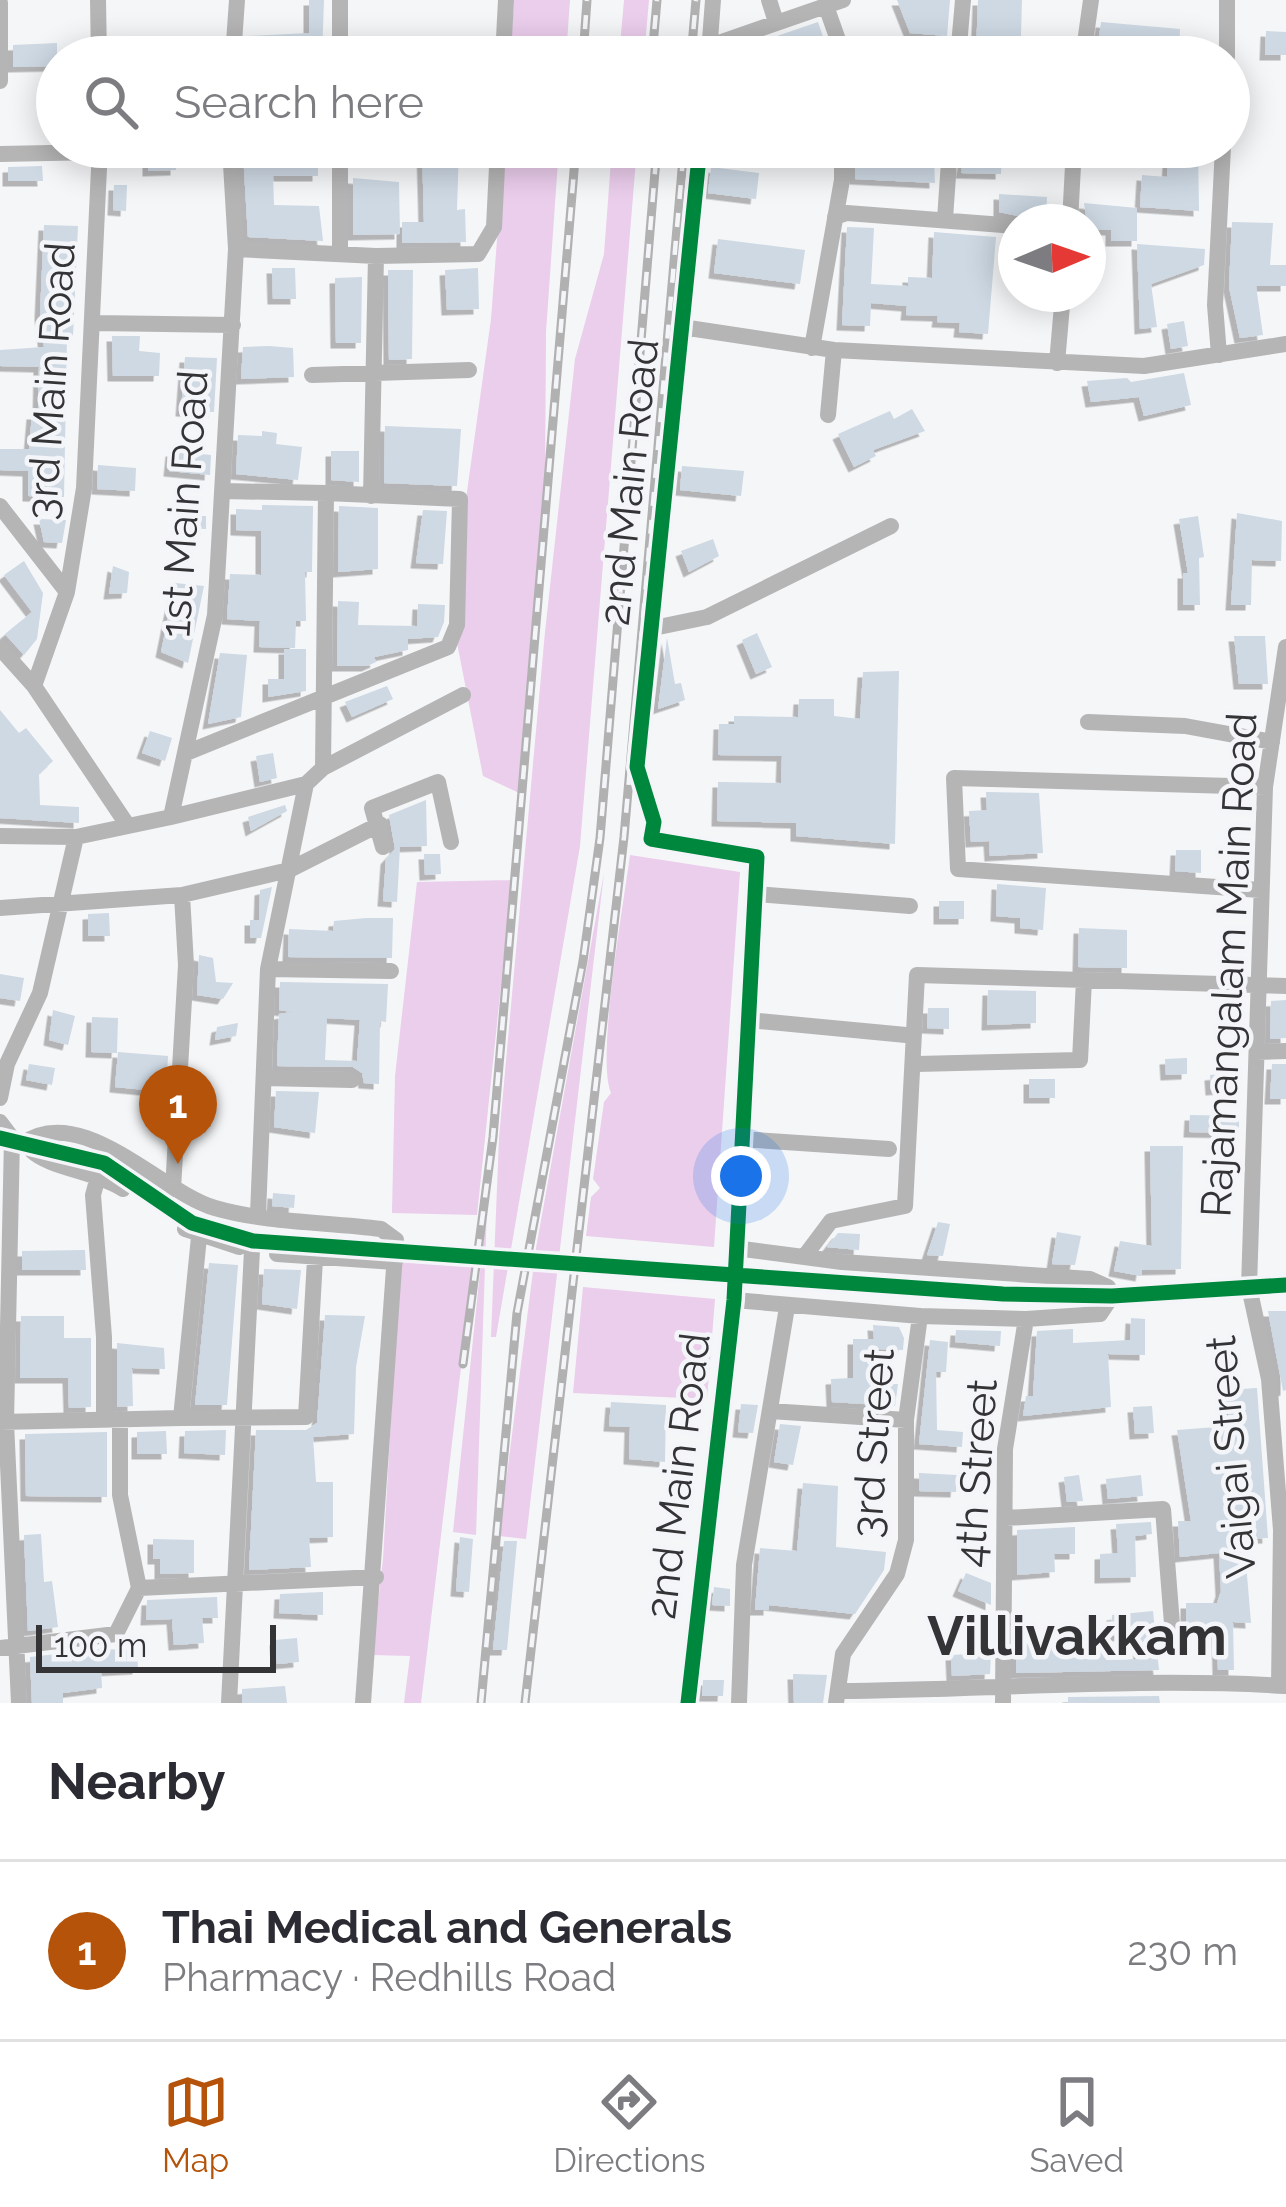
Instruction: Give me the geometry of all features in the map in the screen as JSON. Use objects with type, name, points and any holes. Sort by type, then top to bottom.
[{"type":"street","points":[[98,0],[99,36]]},
{"type":"street","points":[[234,36],[237,0]]},
{"type":"street","points":[[340,0],[340,36]]},
{"type":"street","points":[[504,36],[506,0]]},
{"type":"street","points":[[711,36],[713,0]]},
{"type":"street","points":[[770,0],[776,22]]},
{"type":"street","points":[[960,36],[964,0]]},
{"type":"street","points":[[1086,36],[1091,0]]},
{"type":"street","points":[[1227,0],[1227,36]]},
{"type":"street","points":[[0,3],[0,81]]},
{"type":"street","points":[[744,36],[835,3],[840,36]]},
{"type":"street","points":[[0,154],[36,153]]},
{"type":"street","name":"3rd Main Road","points":[[34,686],[67,592],[84,488],[99,168]]},
{"type":"street","name":"1st Main Road","points":[[170,817],[215,615],[236,249],[231,168]]},
{"type":"street","points":[[340,168],[340,252]]},
{"type":"street","points":[[236,249],[459,256],[486,248],[494,227],[497,168]]},
{"type":"street","name":"2nd Main Road","points":[[688,1703],[737,1288],[735,1252],[757,857],[651,839],[654,822],[637,767],[698,168]]},
{"type":"street","points":[[812,348],[840,168]]},
{"type":"street","points":[[945,219],[949,168]]},
{"type":"street","points":[[1071,204],[1073,168]]},
{"type":"street","points":[[1219,356],[1215,304],[1222,168]]},
{"type":"street","points":[[835,217],[998,224]]},
{"type":"street","points":[[370,496],[376,256]]},
{"type":"street","points":[[1058,363],[1062,312]]},
{"type":"street","points":[[94,323],[233,325]]},
{"type":"street","points":[[682,327],[834,350],[1144,366],[1286,344]]},
{"type":"street","points":[[828,415],[834,350]]},
{"type":"street","points":[[312,375],[469,370]]},
{"type":"street","points":[[186,753],[323,694],[437,653],[448,647],[457,625],[460,499],[223,491]]},
{"type":"street","points":[[323,768],[326,493]]},
{"type":"street","points":[[0,506],[67,592]]},
{"type":"street","points":[[650,629],[707,617],[891,526]]},
{"type":"street","name":"Rajamangalam Main Road","points":[[1249,1287],[1265,787],[1286,647]]},
{"type":"street","points":[[0,648],[34,686],[126,823]]},
{"type":"street","points":[[0,836],[76,837],[307,784],[323,768],[464,694]]},
{"type":"street","points":[[1088,722],[1185,726],[1272,742]]},
{"type":"street","points":[[1260,890],[958,869],[954,778],[1265,787]]},
{"type":"street","points":[[383,847],[372,808],[438,782],[451,842]]},
{"type":"street","points":[[258,1214],[268,969],[307,784]]},
{"type":"street","points":[[0,908],[182,895],[290,870],[380,824]]},
{"type":"street","points":[[0,1098],[7,1064],[40,993],[76,837]]},
{"type":"street","points":[[755,894],[910,906]]},
{"type":"street","points":[[172,1189],[185,987],[182,895]]},
{"type":"street","points":[[268,969],[391,971]]},
{"type":"street","points":[[804,1257],[831,1221],[905,1206],[916,1064],[917,975],[1286,986]]},
{"type":"street","points":[[916,1064],[1081,1060],[1084,980]]},
{"type":"street","points":[[748,1020],[906,1035]]},
{"type":"street","points":[[1256,1052],[1286,1051]]},
{"type":"street","points":[[264,1078],[352,1080]]},
{"type":"street","points":[[0,1122],[16,1142],[40,1159],[99,1173],[199,1237],[314,1259],[395,1262]]},
{"type":"street","points":[[16,1142],[78,1135],[104,1144],[172,1189],[214,1208],[381,1228],[396,1240],[364,1703]]},
{"type":"street","points":[[741,1139],[889,1149]]},
{"type":"street","points":[[16,1142],[104,1162],[192,1222],[254,1241],[370,1249]]},
{"type":"street","points":[[16,1142],[3,1422],[8,1647],[19,1703]]},
{"type":"street","points":[[8,1647],[116,1634],[139,1588],[120,1495],[104,1337],[92,1196],[99,1173]]},
{"type":"street","points":[[181,1418],[199,1237]]},
{"type":"street","points":[[230,1703],[252,1250]]},
{"type":"street","points":[[735,1252],[1090,1279],[1108,1287],[1112,1296]]},
{"type":"street","points":[[3,1422],[307,1417],[314,1259]]},
{"type":"street","points":[[737,1288],[1112,1296],[1286,1285]]},
{"type":"street","name":"Vaigai Street","points":[[1249,1287],[1269,1379],[1282,1686]]},
{"type":"street","points":[[737,1288],[788,1307],[1026,1319],[1100,1314],[1112,1296]]},
{"type":"street","points":[[739,1703],[744,1565],[788,1307]]},
{"type":"street","name":"3rd Street","points":[[837,1697],[844,1654],[897,1574],[906,1540],[906,1420],[920,1316]]},
{"type":"street","name":"4th Street","points":[[1002,1696],[1005,1449],[1026,1319]]},
{"type":"street","points":[[770,1411],[906,1420]]},
{"type":"street","points":[[1006,1518],[1163,1509],[1172,1624]]},
{"type":"street","points":[[139,1588],[376,1577]]},
{"type":"street","points":[[837,1697],[1002,1696],[1186,1679],[1282,1686]]},
{"type":"shaded area","points":[[514,0],[570,0],[567,36],[511,36]]},
{"type":"shaded area","points":[[624,0],[649,0],[646,36],[621,36]]},
{"type":"shaded area","points":[[502,168],[558,168],[546,332],[545,485],[519,793],[483,776],[457,643],[465,506],[491,319]]},
{"type":"shaded area","points":[[610,168],[635,168],[580,846],[496,1337],[491,1337],[499,1138],[545,632],[575,359],[604,254]]},
{"type":"shaded area","points":[[630,855],[740,872],[714,1247],[586,1236],[591,1197],[600,1188],[593,1179],[604,1102],[611,1093],[609,1015]]},
{"type":"shaded area","points":[[604,873],[526,1539],[499,1536],[536,1248]]},
{"type":"shaded area","points":[[512,880],[477,1215],[392,1213],[395,1076],[417,882]]},
{"type":"shaded area","points":[[487,1205],[476,1535],[453,1532]]},
{"type":"shaded area","points":[[400,1262],[473,1267],[421,1703],[404,1703],[410,1656],[372,1655],[383,1559]]},
{"type":"shaded area","points":[[583,1287],[715,1299],[707,1399],[573,1393]]},
{"type":"building","points":[[309,0],[324,0],[323,36],[247,36],[309,33]]},
{"type":"building","points":[[897,0],[950,0],[947,36],[910,33]]},
{"type":"building","points":[[978,0],[1022,0],[1021,36],[977,36]]},
{"type":"building","points":[[818,22],[823,36],[777,36]]},
{"type":"building","points":[[1101,22],[1180,29],[1180,36],[1099,36]]},
{"type":"building","points":[[1266,31],[1286,32],[1286,55],[1265,55]]},
{"type":"building","points":[[36,44],[36,66],[13,67],[13,45]]},
{"type":"building","points":[[8,167],[42,168],[43,181],[8,181]]},
{"type":"building","points":[[244,168],[318,168],[318,176],[273,176],[274,205],[319,206],[323,241],[248,237]]},
{"type":"building","points":[[423,168],[458,168],[457,210],[465,209],[466,242],[402,243],[402,222],[424,222]]},
{"type":"building","points":[[711,168],[759,173],[756,199],[708,193]]},
{"type":"building","points":[[855,168],[934,168],[935,183],[855,179]]},
{"type":"building","points":[[962,168],[1001,168],[1001,174],[961,173]]},
{"type":"building","points":[[1168,168],[1198,168],[1199,211],[1140,207],[1142,175],[1167,177]]},
{"type":"building","points":[[353,178],[399,182],[400,234],[353,235]]},
{"type":"building","points":[[114,185],[127,185],[126,211],[113,210]]},
{"type":"building","points":[[999,194],[1047,197],[1047,204],[999,204]]},
{"type":"building","points":[[1106,205],[1137,208],[1137,241],[1111,241],[1111,230],[1106,230]]},
{"type":"building","points":[[1232,222],[1273,223],[1270,265],[1286,265],[1286,286],[1256,286],[1263,335],[1240,338],[1229,287]]},
{"type":"building","points":[[44,225],[78,226],[73,336],[67,336],[64,497],[28,496],[28,471],[0,470],[0,449],[29,449],[32,414],[38,414],[39,367],[0,366],[0,350],[44,347],[40,314]]},
{"type":"building","points":[[847,227],[874,228],[871,284],[908,286],[908,277],[932,278],[934,232],[996,237],[988,334],[959,332],[960,323],[937,322],[938,316],[906,315],[907,306],[871,303],[870,326],[842,325]]},
{"type":"building","points":[[718,239],[805,250],[800,284],[714,273]]},
{"type":"building","points":[[1137,244],[1205,249],[1204,265],[1151,284],[1157,327],[1140,329]]},
{"type":"building","points":[[272,268],[295,268],[296,299],[273,299]]},
{"type":"building","points":[[478,268],[479,309],[447,310],[445,270]]},
{"type":"building","points":[[388,270],[413,270],[412,359],[389,360]]},
{"type":"building","points":[[362,277],[361,343],[336,343],[335,278]]},
{"type":"building","points":[[1184,321],[1188,346],[1171,349],[1167,324]]},
{"type":"building","points":[[112,336],[140,336],[139,351],[160,353],[159,376],[113,376]]},
{"type":"building","points":[[243,347],[293,348],[294,377],[241,379]]},
{"type":"building","points":[[185,357],[217,358],[214,412],[181,411]]},
{"type":"building","points":[[1184,373],[1191,405],[1144,416],[1139,397],[1091,402],[1087,381],[1127,378],[1131,382]]},
{"type":"building","points":[[912,409],[925,431],[873,450],[876,456],[854,467],[838,434],[890,411],[894,419]]},
{"type":"building","points":[[385,426],[461,429],[457,486],[384,483]]},
{"type":"building","points":[[262,431],[277,433],[276,444],[302,447],[298,480],[236,474],[238,435],[262,436]]},
{"type":"building","points":[[171,451],[211,455],[210,475],[169,471]]},
{"type":"building","points":[[331,451],[359,451],[359,482],[331,480]]},
{"type":"building","points":[[98,465],[136,468],[135,491],[97,489]]},
{"type":"building","points":[[682,466],[744,471],[741,496],[680,490]]},
{"type":"building","points":[[262,505],[313,506],[312,572],[305,572],[306,621],[296,621],[295,648],[259,647],[260,621],[227,619],[230,574],[261,575],[261,531],[236,530],[236,509],[262,510]]},
{"type":"building","points":[[339,506],[378,508],[378,569],[338,572]]},
{"type":"building","points":[[423,510],[447,511],[443,564],[416,563]]},
{"type":"building","points":[[1237,513],[1282,521],[1281,561],[1252,560],[1251,605],[1231,605]]},
{"type":"building","points":[[182,516],[206,516],[206,529],[182,528]]},
{"type":"building","points":[[1198,516],[1204,557],[1199,558],[1200,605],[1183,605],[1183,573],[1188,573],[1179,519]]},
{"type":"building","points":[[39,519],[66,520],[62,543],[44,542]]},
{"type":"building","points":[[713,539],[719,556],[689,572],[681,551]]},
{"type":"building","points":[[24,561],[43,593],[37,639],[24,655],[5,634],[32,612],[4,575]]},
{"type":"building","points":[[113,566],[129,572],[127,593],[109,594]]},
{"type":"building","points":[[175,583],[204,586],[188,663],[161,652]]},
{"type":"building","points":[[338,601],[359,602],[358,625],[417,626],[418,604],[445,605],[444,622],[438,637],[408,639],[408,650],[374,657],[376,662],[367,666],[337,666]]},
{"type":"building","points":[[757,633],[772,667],[756,674],[742,640]]},
{"type":"building","points":[[1234,636],[1265,636],[1268,684],[1239,684]]},
{"type":"building","points":[[667,638],[675,684],[681,683],[685,700],[658,709]]},
{"type":"building","points":[[284,649],[306,649],[306,691],[268,697],[268,679],[284,679]]},
{"type":"building","points":[[220,653],[247,655],[241,717],[208,724]]},
{"type":"building","points":[[899,671],[895,844],[796,836],[796,823],[717,821],[718,782],[781,783],[782,756],[718,755],[719,724],[734,724],[734,716],[798,717],[799,699],[834,699],[834,716],[860,719],[863,672]]},
{"type":"building","points":[[387,686],[393,699],[352,717],[345,702]]},
{"type":"building","points":[[0,710],[19,733],[26,728],[53,761],[39,774],[40,805],[79,807],[79,823],[0,818]]},
{"type":"building","points":[[150,731],[172,738],[165,761],[142,753]]},
{"type":"building","points":[[273,753],[277,778],[260,782],[256,756]]},
{"type":"building","points":[[986,792],[1039,793],[1043,853],[990,856],[989,841],[971,842],[969,811],[987,810]]},
{"type":"building","points":[[426,800],[427,846],[400,847],[397,902],[383,901],[386,859],[395,849],[389,815]]},
{"type":"building","points":[[285,805],[287,811],[251,831],[248,817]]},
{"type":"building","points":[[1176,850],[1201,850],[1201,873],[1175,871]]},
{"type":"building","points":[[424,854],[440,854],[441,874],[425,875]]},
{"type":"building","points":[[997,884],[1046,888],[1043,930],[1020,928],[1020,918],[996,916]]},
{"type":"building","points":[[272,887],[261,938],[250,938],[250,920],[259,920],[260,890]]},
{"type":"building","points":[[939,901],[964,901],[964,919],[939,919]]},
{"type":"building","points":[[109,913],[110,936],[88,936],[88,914]]},
{"type":"building","points":[[393,918],[392,958],[288,957],[289,929],[333,931],[334,921]]},
{"type":"building","points":[[1079,928],[1127,930],[1127,968],[1078,967]]},
{"type":"building","points":[[199,955],[213,958],[216,982],[233,983],[223,999],[197,995]]},
{"type":"building","points":[[0,974],[24,978],[20,1001],[0,998]]},
{"type":"building","points":[[280,982],[388,984],[386,1022],[380,1021],[379,1084],[364,1083],[362,1073],[353,1067],[277,1066],[279,1014],[292,1012],[279,1010]],"holes":[[[327,1018],[360,1020],[357,1061],[325,1060]]]},
{"type":"building","points":[[988,990],[1036,991],[1036,1023],[987,1025]]},
{"type":"building","points":[[1286,1000],[1286,1038],[1270,1039],[1271,1001]]},
{"type":"building","points":[[928,1008],[949,1008],[949,1029],[927,1028]]},
{"type":"building","points":[[53,1010],[75,1016],[68,1045],[49,1040]]},
{"type":"building","points":[[92,1017],[118,1018],[117,1053],[91,1052]]},
{"type":"building","points":[[238,1023],[236,1036],[215,1040],[217,1027]]},
{"type":"building","points":[[118,1052],[168,1056],[166,1092],[115,1087]]},
{"type":"building","points":[[1187,1058],[1187,1074],[1166,1075],[1165,1059]]},
{"type":"building","points":[[29,1064],[55,1068],[52,1085],[26,1080]]},
{"type":"building","points":[[1272,1064],[1286,1064],[1286,1099],[1270,1099]]},
{"type":"building","points":[[1235,1073],[1236,1088],[1211,1090],[1210,1075]]},
{"type":"building","points":[[1029,1079],[1055,1079],[1055,1098],[1029,1098]]},
{"type":"building","points":[[276,1091],[319,1092],[315,1133],[274,1127]]},
{"type":"building","points":[[191,1103],[211,1103],[211,1127],[189,1127]]},
{"type":"building","points":[[1190,1115],[1239,1116],[1239,1133],[1189,1132]]},
{"type":"building","points":[[1150,1146],[1183,1146],[1181,1269],[1142,1270],[1141,1276],[1114,1271],[1120,1241],[1152,1246]]},
{"type":"building","points":[[273,1193],[295,1195],[294,1208],[272,1206]]},
{"type":"building","points":[[938,1222],[950,1224],[943,1256],[927,1255]]},
{"type":"building","points":[[1057,1232],[1081,1236],[1075,1265],[1052,1264]]},
{"type":"building","points":[[838,1233],[860,1234],[859,1250],[827,1247]]},
{"type":"building","points":[[85,1250],[86,1270],[22,1270],[22,1251]]},
{"type":"building","points":[[209,1263],[238,1265],[227,1405],[195,1405]]},
{"type":"building","points":[[264,1269],[301,1270],[297,1309],[262,1304]]},
{"type":"building","points":[[1268,1311],[1286,1311],[1283,1391]]},
{"type":"building","points":[[325,1315],[365,1316],[356,1367],[354,1434],[313,1437],[316,1482],[333,1482],[333,1537],[309,1538],[311,1567],[249,1570],[256,1430],[306,1430],[317,1423]]},
{"type":"building","points":[[21,1316],[64,1316],[64,1338],[91,1338],[91,1407],[69,1408],[68,1378],[20,1378]]},
{"type":"building","points":[[1131,1318],[1145,1319],[1145,1355],[1108,1354],[1111,1407],[1023,1416],[1026,1396],[1033,1396],[1037,1331],[1073,1329],[1073,1343],[1130,1340]]},
{"type":"building","points":[[873,1325],[899,1327],[904,1338],[903,1350],[875,1349],[875,1384],[898,1384],[895,1406],[832,1402],[831,1379],[853,1378],[853,1339],[874,1339]]},
{"type":"building","points":[[956,1330],[1001,1331],[1000,1346],[955,1342]]},
{"type":"building","points":[[930,1340],[948,1342],[946,1372],[936,1372],[937,1430],[963,1432],[962,1447],[919,1444]]},
{"type":"building","points":[[117,1343],[164,1348],[165,1369],[132,1368],[133,1406],[117,1407]]},
{"type":"building","points":[[1257,1388],[1268,1538],[1244,1539],[1251,1623],[1233,1622],[1234,1670],[1218,1670],[1217,1627],[1186,1628],[1186,1603],[1217,1603],[1221,1591],[1219,1553],[1180,1557],[1178,1521],[1191,1521],[1177,1430],[1229,1426],[1227,1390]]},
{"type":"building","points":[[611,1402],[666,1405],[665,1462],[629,1459],[630,1427],[609,1426]]},
{"type":"building","points":[[741,1404],[758,1405],[753,1433],[738,1432]]},
{"type":"building","points":[[1152,1406],[1154,1433],[1135,1434],[1133,1407]]},
{"type":"building","points":[[780,1424],[801,1426],[793,1465],[774,1462]]},
{"type":"building","points":[[226,1430],[225,1455],[184,1453],[185,1431]]},
{"type":"building","points":[[166,1431],[167,1454],[137,1454],[137,1432]]},
{"type":"building","points":[[107,1432],[107,1497],[26,1496],[25,1434]]},
{"type":"building","points":[[919,1473],[957,1475],[956,1492],[919,1491]]},
{"type":"building","points":[[1079,1475],[1083,1501],[1067,1502],[1064,1477]]},
{"type":"building","points":[[1141,1475],[1143,1496],[1108,1499],[1106,1479]]},
{"type":"building","points":[[803,1483],[838,1486],[836,1547],[886,1552],[884,1570],[855,1614],[769,1605],[769,1610],[755,1610],[760,1548],[797,1551]]},
{"type":"building","points":[[1151,1522],[1152,1534],[1135,1536],[1136,1577],[1100,1578],[1100,1554],[1118,1553],[1116,1524]]},
{"type":"building","points":[[1075,1527],[1075,1554],[1054,1554],[1055,1572],[1017,1575],[1017,1530]]},
{"type":"building","points":[[41,1534],[44,1582],[52,1581],[58,1627],[28,1631],[24,1535]]},
{"type":"building","points":[[460,1537],[473,1539],[469,1592],[456,1591]]},
{"type":"building","points":[[153,1539],[194,1540],[194,1573],[160,1574],[160,1559],[153,1559]]},
{"type":"building","points":[[504,1541],[517,1541],[507,1650],[493,1650]]},
{"type":"building","points":[[966,1573],[991,1583],[991,1605],[958,1591]]},
{"type":"building","points":[[714,1587],[730,1589],[730,1606],[712,1605]]},
{"type":"building","points":[[323,1592],[323,1615],[279,1613],[280,1594]]},
{"type":"building","points":[[217,1597],[218,1618],[202,1618],[204,1643],[174,1645],[172,1619],[146,1620],[147,1600]]},
{"type":"building","points":[[1153,1611],[1159,1670],[1016,1673],[1016,1644],[1055,1643],[1055,1637],[1105,1637],[1106,1660],[1139,1659],[1138,1635],[1111,1636],[1112,1615]]},
{"type":"building","points":[[297,1638],[299,1662],[277,1664],[275,1640]]},
{"type":"building","points":[[137,1650],[138,1669],[101,1671],[102,1688],[63,1693],[63,1703],[32,1703],[30,1657]]},
{"type":"building","points":[[991,1653],[990,1674],[952,1676],[951,1655]]},
{"type":"building","points":[[793,1674],[827,1675],[823,1703],[794,1703]]},
{"type":"building","points":[[703,1680],[724,1680],[723,1696],[702,1696]]},
{"type":"building","points":[[285,1686],[287,1703],[242,1703],[242,1689]]},
{"type":"building","points":[[1159,1696],[1160,1703],[1068,1703],[1068,1697]]},
{"type":"tunnel","points":[[370,1249],[741,1277]]},
{"type":"railway","points":[[584,36],[587,0]]},
{"type":"railway","points":[[654,36],[657,0]]},
{"type":"railway","points":[[693,36],[696,0]]},
{"type":"railway","points":[[463,1364],[493,1137],[574,168]]},
{"type":"railway","points":[[481,1703],[517,1313],[583,961],[600,838],[655,168]]},
{"type":"railway","points":[[525,1703],[624,837],[682,168]]},
{"type":"cycle path","points":[[688,1703],[734,1300],[757,857],[651,839],[654,822],[637,767],[698,168]]},
{"type":"cycle path","points":[[0,1138],[104,1163],[192,1223],[253,1241],[1003,1294],[1112,1296],[1286,1285]]},
{"type":"place","name":"Thai Medical and Generals","points":[[178,1164]]},
{"type":"district","name":"Villivakkam","points":[[1077,1636]]}]
